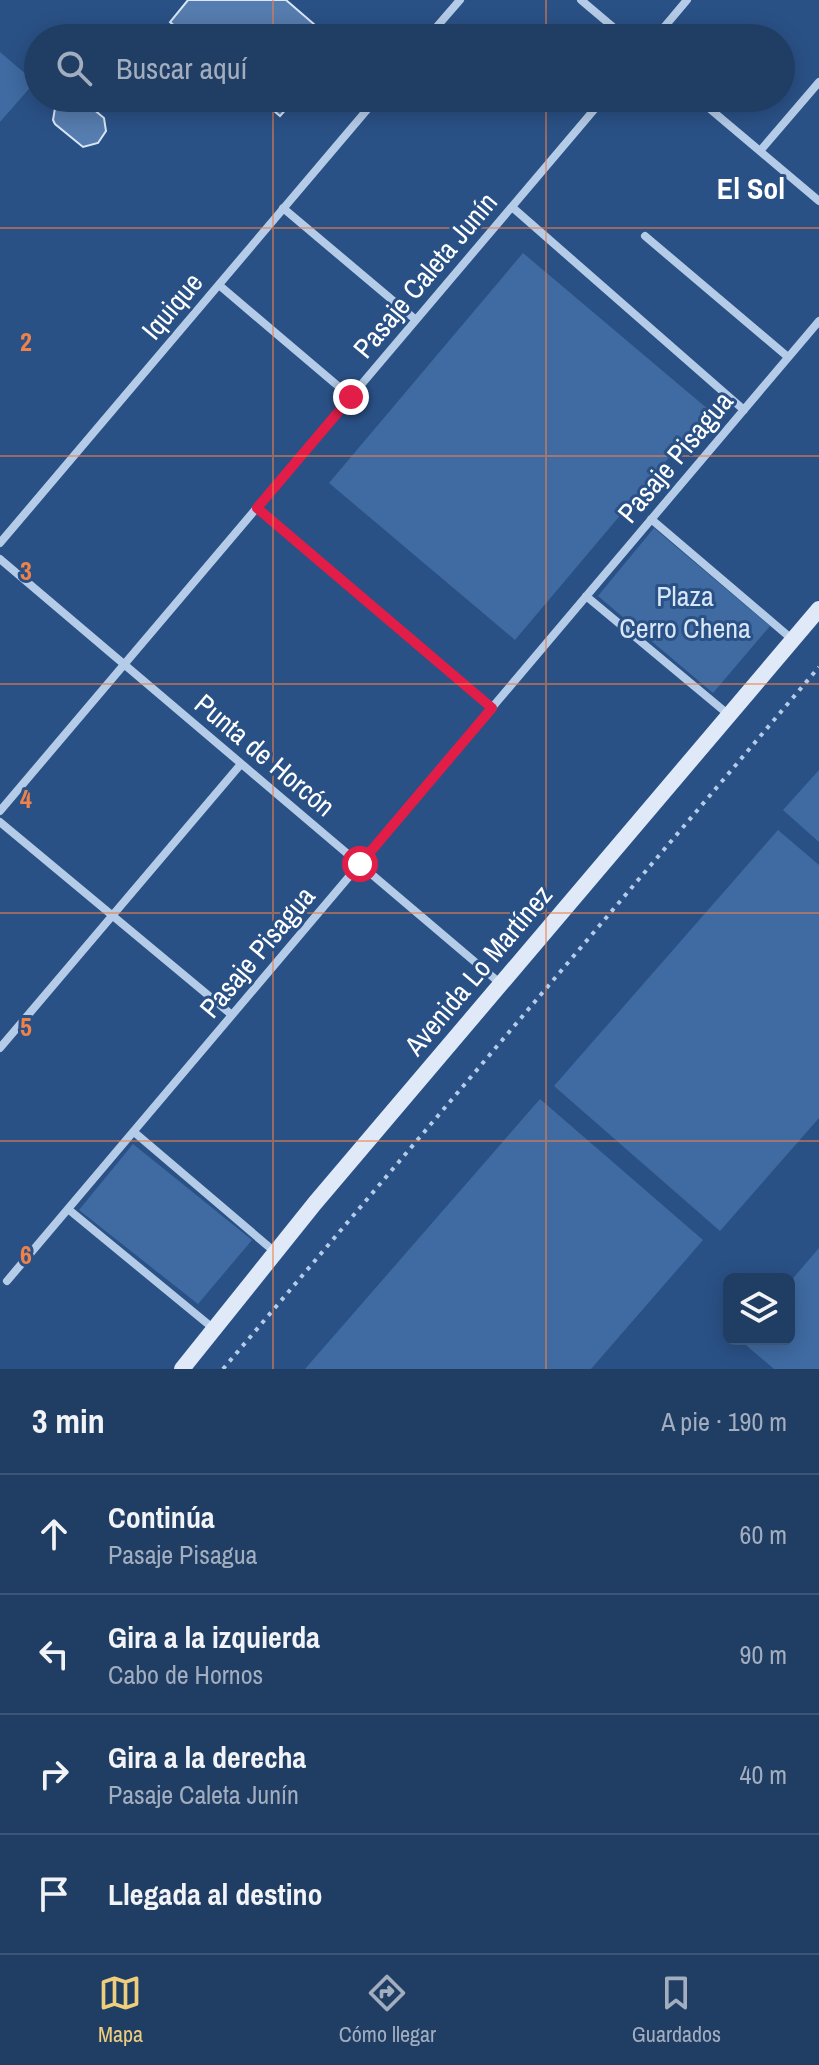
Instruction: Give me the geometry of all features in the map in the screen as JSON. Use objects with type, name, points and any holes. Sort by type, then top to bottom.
[{"type":"main road","name":"Avenida Lo Martínez","points":[[182,1369],[275,1252],[819,609]]},
{"type":"street","points":[[439,24],[460,0]]},
{"type":"street","points":[[581,0],[609,24]]},
{"type":"street","points":[[667,24],[687,0]]},
{"type":"street","points":[[795,110],[819,82]]},
{"type":"street","name":"Iquique","points":[[0,543],[365,112]]},
{"type":"street","name":"Pasaje Caleta Junín","points":[[0,811],[592,112]]},
{"type":"street","points":[[714,112],[819,201]]},
{"type":"street","points":[[760,151],[793,112]]},
{"type":"street","points":[[512,207],[744,410]]},
{"type":"street","points":[[283,208],[416,320]]},
{"type":"street","points":[[645,236],[788,357]]},
{"type":"street","points":[[219,285],[351,397]]},
{"type":"street","name":"Pasaje Pisagua","points":[[7,1281],[819,321]]},
{"type":"street","points":[[257,508],[492,708]]},
{"type":"street","points":[[651,519],[793,640]]},
{"type":"street","name":"Punta de Horcón","points":[[0,559],[501,984]]},
{"type":"street","points":[[586,596],[729,715]]},
{"type":"street","points":[[0,1048],[241,764]]},
{"type":"street","points":[[0,822],[232,1015]]},
{"type":"street","points":[[134,1132],[275,1252]]},
{"type":"street","points":[[68,1209],[214,1329]]},
{"type":"path","points":[[223,1369],[819,667]]},
{"type":"green space","points":[[0,52],[24,73],[24,95],[0,122]]},
{"type":"green space","points":[[523,253],[709,410],[515,640],[329,483]]},
{"type":"green space","name":"Plaza Cerro Chena","points":[[654,528],[770,626],[713,693],[598,596]]},
{"type":"green space","points":[[819,770],[819,842],[783,810]]},
{"type":"green space","points":[[778,830],[819,865],[819,1118],[720,1231],[554,1086]]},
{"type":"green space","points":[[540,1099],[703,1240],[591,1369],[305,1369]]},
{"type":"green space","points":[[133,1144],[252,1240],[198,1304],[79,1210]]},
{"type":"green space","points":[[819,1248],[819,1369],[774,1369],[746,1345],[795,1345],[795,1276]]},
{"type":"building","points":[[188,0],[286,0],[314,24],[172,24],[170,22]]},
{"type":"building","points":[[54,112],[97,112],[104,118],[106,131],[98,143],[83,147],[53,120]]},
{"type":"district","name":"El Sol","points":[[751,189]]},
{"type":"route","points":[[351,397],[257,508],[492,708],[360,864]]}]
